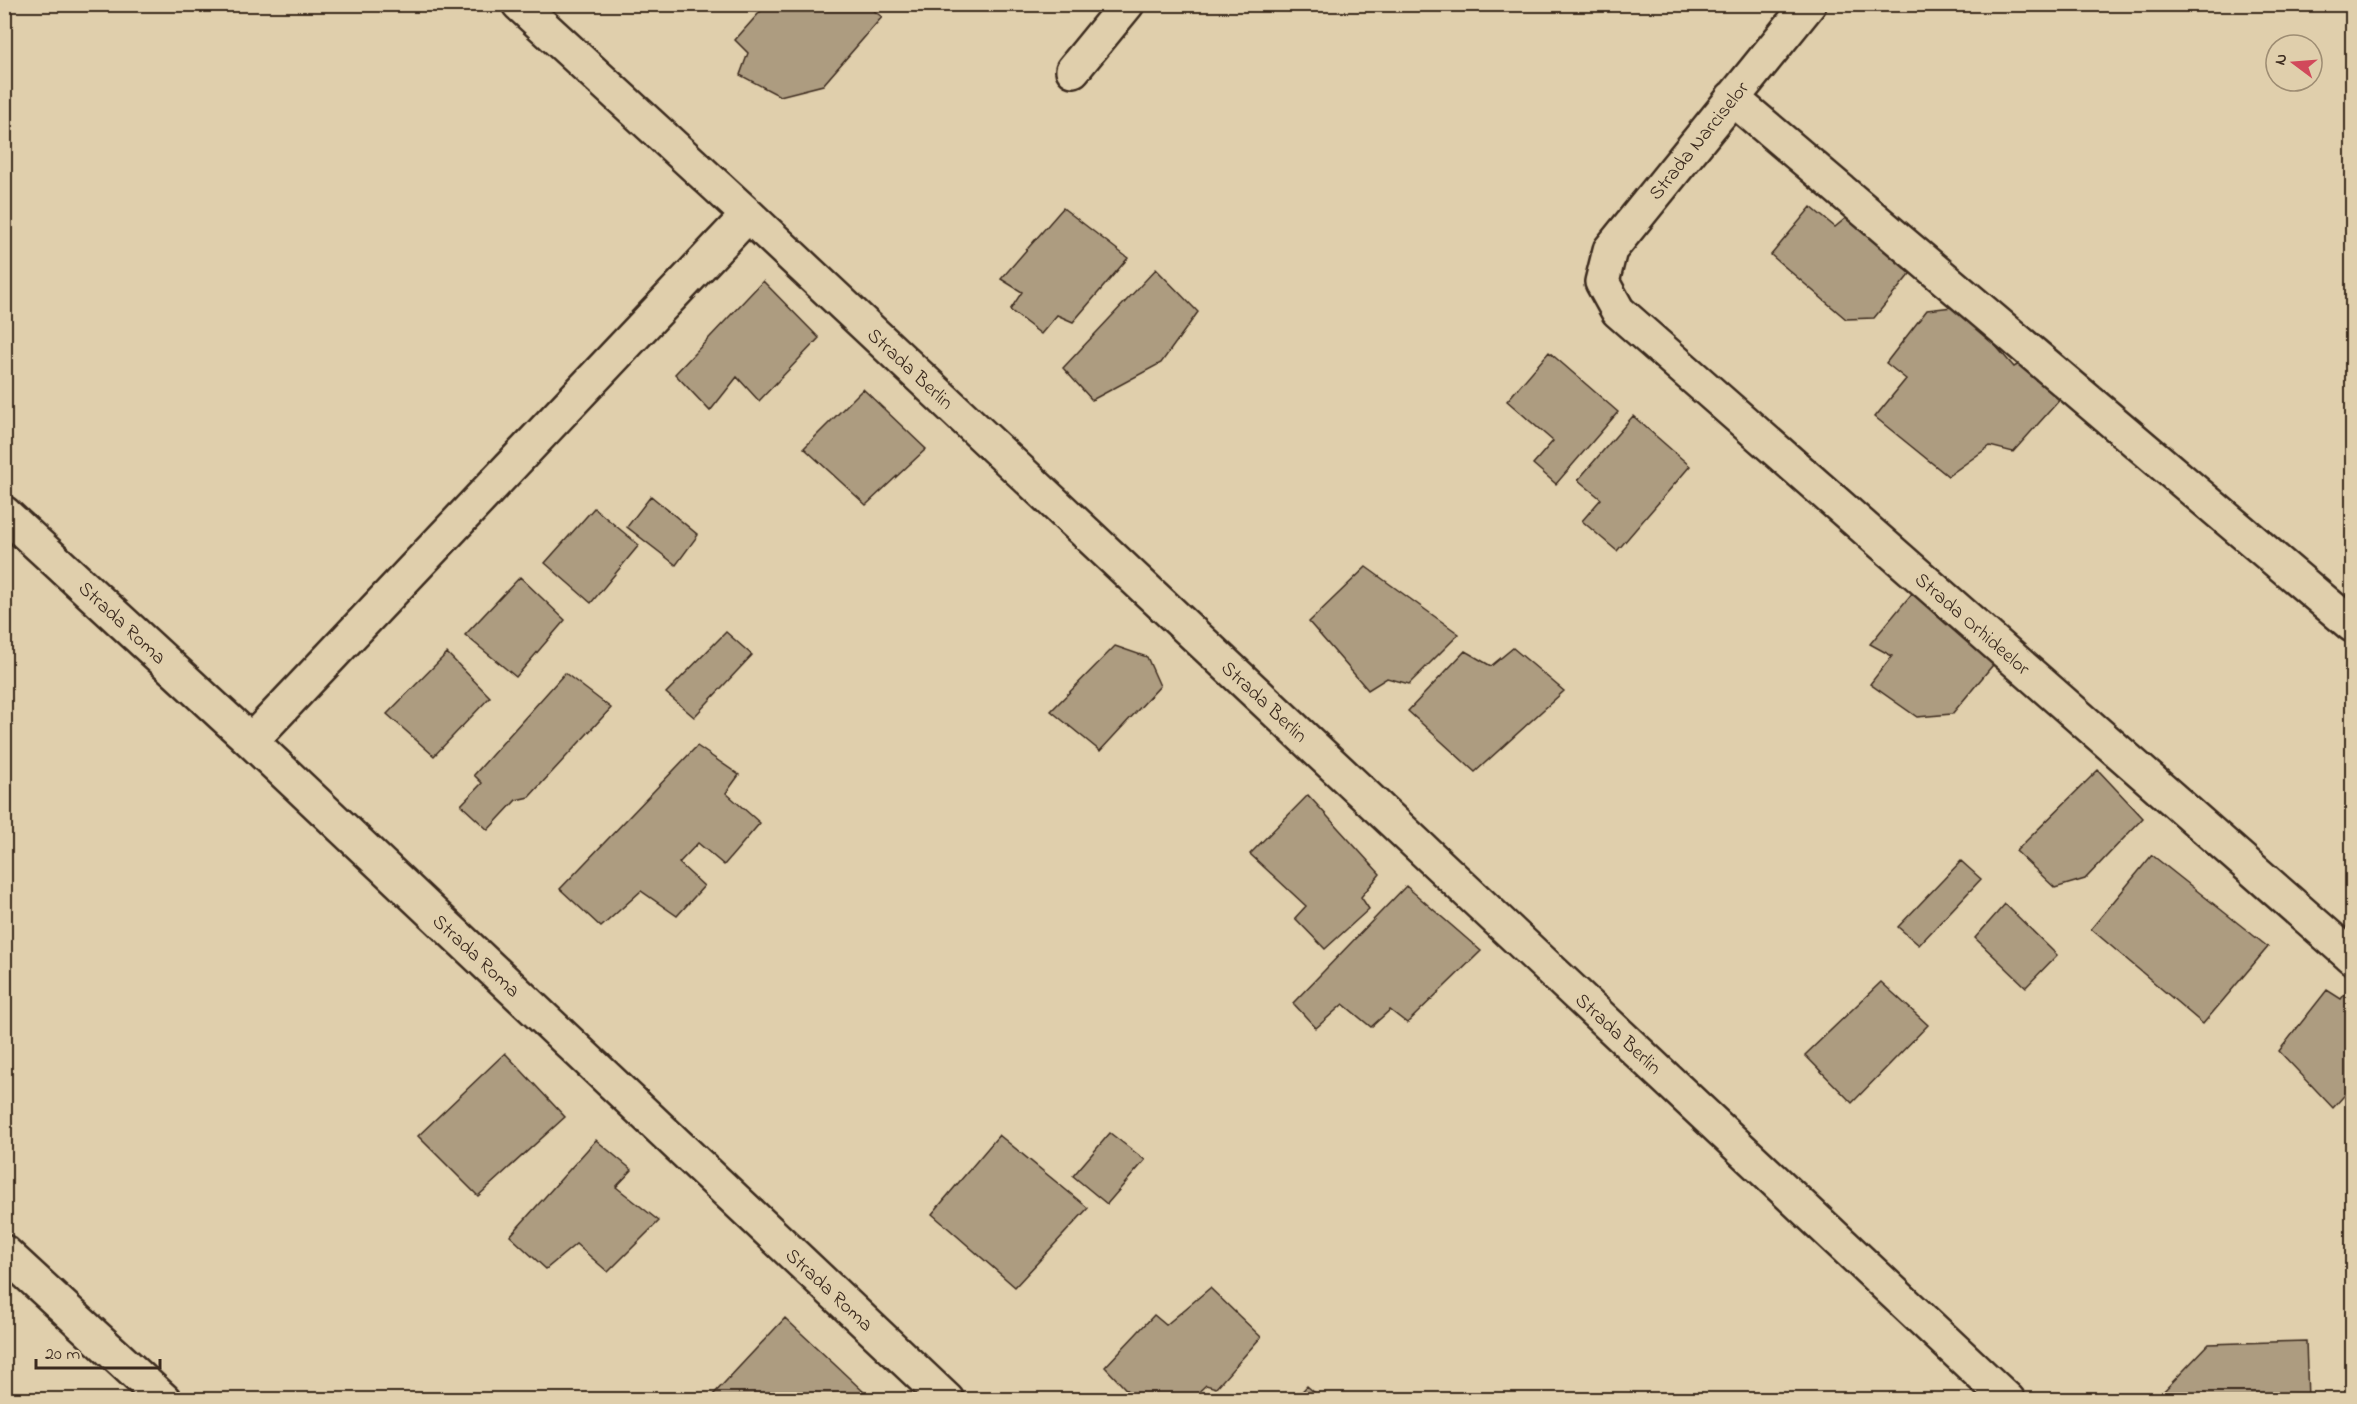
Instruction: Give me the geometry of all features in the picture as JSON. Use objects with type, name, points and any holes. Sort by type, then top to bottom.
[{"type":"street","name":"Strada Berlin","points":[[519,4],[748,215],[2008,1400]]},
{"type":"street","points":[[1073,70],[1127,4]]},
{"type":"street","name":"Strada Narciselor","points":[[1602,282],[1610,250],[1809,4]]},
{"type":"street","points":[[1732,98],[2352,625]]},
{"type":"street","points":[[251,741],[748,215]]},
{"type":"street","name":"Strada Orhideelor","points":[[1602,282],[1618,311],[2352,957]]},
{"type":"street","name":"Strada Roma","points":[[4,513],[251,741],[947,1400]]},
{"type":"street","points":[[4,1252],[164,1400]]},
{"type":"building","points":[[767,4],[865,4],[882,17],[823,85],[780,96],[740,75],[748,53],[735,40]]},
{"type":"building","points":[[1811,207],[1835,227],[1852,213],[1918,264],[1874,318],[1846,319],[1771,255]]},
{"type":"building","points":[[1063,208],[1128,258],[1073,322],[1057,315],[1041,334],[1010,310],[1022,292],[1001,279]]},
{"type":"building","points":[[1156,269],[1198,312],[1161,363],[1092,400],[1063,368]]},
{"type":"building","points":[[763,281],[819,338],[759,401],[737,377],[710,411],[675,374]]},
{"type":"building","points":[[1961,306],[2014,367],[2024,361],[2063,396],[2013,452],[1990,446],[1948,476],[1875,417],[1906,379],[1886,363],[1927,310]]},
{"type":"building","points":[[1549,352],[1618,412],[1556,484],[1533,464],[1553,441],[1507,401]]},
{"type":"building","points":[[863,389],[926,449],[866,505],[804,448]]},
{"type":"building","points":[[1633,416],[1690,466],[1617,551],[1582,521],[1601,499],[1578,480]]},
{"type":"building","points":[[651,496],[698,535],[676,565],[627,527]]},
{"type":"building","points":[[594,508],[639,545],[591,603],[545,563]]},
{"type":"building","points":[[1366,567],[1459,634],[1409,684],[1387,678],[1368,690],[1309,622]]},
{"type":"building","points":[[520,577],[565,620],[516,677],[465,635]]},
{"type":"building","points":[[1914,591],[1997,660],[1952,714],[1917,717],[1870,684],[1892,656],[1870,644]]},
{"type":"building","points":[[726,632],[752,655],[694,717],[666,693]]},
{"type":"building","points":[[1115,646],[1147,657],[1160,686],[1100,751],[1051,711]]},
{"type":"building","points":[[1513,648],[1564,691],[1475,772],[1408,711],[1465,651],[1491,666]]},
{"type":"building","points":[[447,653],[490,697],[434,756],[387,714]]},
{"type":"building","points":[[565,673],[611,708],[529,797],[516,800],[488,830],[461,805],[482,783],[474,775]]},
{"type":"building","points":[[697,746],[739,775],[726,793],[760,823],[724,865],[698,843],[679,863],[704,886],[677,916],[641,891],[601,927],[560,889]]},
{"type":"building","points":[[2098,770],[2143,818],[2085,879],[2055,888],[2016,851]]},
{"type":"building","points":[[1308,795],[1380,874],[1361,897],[1369,909],[1325,949],[1295,918],[1306,906],[1250,854]]},
{"type":"building","points":[[2152,855],[2268,947],[2203,1024],[2091,929]]},
{"type":"building","points":[[1961,861],[1981,879],[1919,945],[1898,927]]},
{"type":"building","points":[[1406,886],[1481,951],[1407,1023],[1390,1010],[1371,1027],[1343,1004],[1316,1028],[1293,1003]]},
{"type":"building","points":[[2005,904],[2057,955],[2026,987],[1975,938]]},
{"type":"building","points":[[1881,982],[1928,1025],[1852,1103],[1805,1055]]},
{"type":"building","points":[[2352,985],[2352,1087],[2333,1108],[2279,1051],[2327,990],[2341,999]]},
{"type":"building","points":[[505,1053],[565,1117],[478,1196],[418,1136]]},
{"type":"building","points":[[1110,1133],[1145,1160],[1107,1204],[1073,1176]]},
{"type":"building","points":[[999,1135],[1088,1208],[1015,1287],[932,1214]]},
{"type":"building","points":[[596,1140],[632,1170],[616,1187],[659,1221],[608,1272],[576,1244],[546,1269],[510,1236]]},
{"type":"building","points":[[1210,1288],[1261,1337],[1216,1388],[1206,1385],[1190,1400],[1136,1400],[1105,1367],[1154,1315],[1166,1325]]},
{"type":"building","points":[[785,1318],[865,1393],[859,1400],[716,1400],[712,1396]]},
{"type":"building","points":[[2306,1341],[2308,1400],[2161,1400],[2160,1395],[2209,1344]]},
{"type":"building","points":[[1307,1386],[1323,1400],[1280,1400],[1285,1394],[1295,1399]]}]
